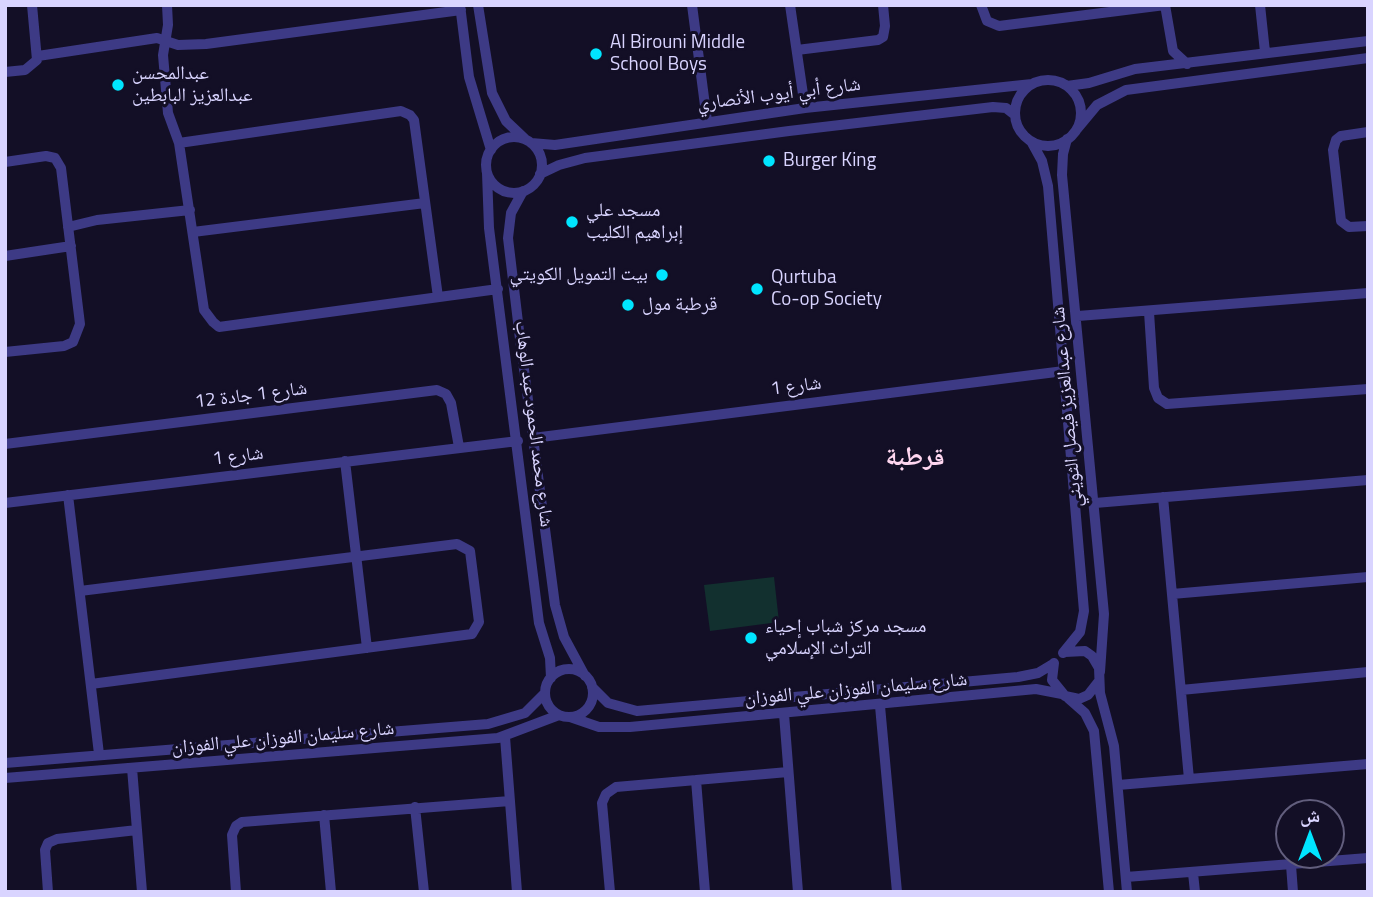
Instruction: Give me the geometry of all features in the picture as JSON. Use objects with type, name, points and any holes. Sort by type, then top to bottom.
[{"type":"street","points":[[5,72],[30,68],[38,57],[32,5]]},
{"type":"street","points":[[167,5],[167,39],[163,55],[168,113],[178,143],[204,310],[219,327],[498,289]]},
{"type":"street","points":[[38,57],[167,39],[178,45],[206,44],[405,10],[461,8],[469,77],[491,150],[487,173],[499,188],[513,193],[523,191],[532,187],[540,174],[541,160],[529,142],[506,121],[492,93],[478,5]]},
{"type":"street","points":[[692,5],[707,121]]},
{"type":"street","points":[[790,5],[805,108]]},
{"type":"street","points":[[797,50],[878,40],[883,37],[885,26],[883,5]]},
{"type":"street","points":[[981,5],[985,18],[994,25],[1073,11],[1165,5],[1173,51],[1187,64]]},
{"type":"street","points":[[1260,5],[1265,52]]},
{"type":"street","points":[[1067,86],[1089,83],[1129,70],[1265,52],[1362,41],[1366,50],[1364,59],[1126,90],[1097,105],[1077,129],[1068,139],[1048,146],[1031,141],[1019,128],[1015,115],[1018,99],[1032,84],[1050,80],[1067,86],[1077,96],[1081,107],[1077,129]]},
{"type":"street","points":[[1162,66],[1173,51]]},
{"type":"street","name":"شارع أبي أيوب الأنصاري","points":[[529,142],[555,145],[805,108],[1032,84]]},
{"type":"street","points":[[891,99],[896,107],[895,118]]},
{"type":"street","name":"شارع أبي أيوب الأنصاري","points":[[540,174],[559,165],[585,158],[895,118],[993,107],[1006,108],[1015,115]]},
{"type":"street","points":[[178,143],[401,111],[414,120],[438,297]]},
{"type":"street","points":[[1368,132],[1338,137],[1333,150],[1341,221],[1349,227],[1368,226]]},
{"type":"street","points":[[491,150],[505,139],[529,142]]},
{"type":"street","name":"شارع عبدالعزيز فيصل الثويني","points":[[1068,139],[1062,169],[1104,623],[1100,677],[1112,735],[1127,892]]},
{"type":"street","name":"شارع عبدالعزيز فيصل الثويني","points":[[1031,141],[1042,161],[1048,186],[1084,611],[1077,637],[1063,653]]},
{"type":"street","points":[[5,162],[46,156],[55,158],[61,168],[80,324],[73,342],[64,346],[5,352]]},
{"type":"street","name":"شارع محمد الحمود عبد الوهاب","points":[[487,173],[489,228],[539,623],[550,658],[551,678]]},
{"type":"street","name":"شارع محمد الحمود عبد الوهاب","points":[[523,191],[511,213],[508,238],[533,439],[557,614],[567,644],[585,676]]},
{"type":"street","points":[[193,232],[425,204]]},
{"type":"street","points":[[68,228],[97,220],[190,210]]},
{"type":"street","points":[[5,256],[71,246]]},
{"type":"street","points":[[1077,317],[1368,293]]},
{"type":"street","points":[[1149,312],[1154,388],[1158,398],[1167,404],[1368,389]]},
{"type":"street","name":"شارع 1","points":[[533,439],[1064,371]]},
{"type":"street","name":"شارع 1 جادة 12","points":[[5,444],[437,390],[446,394],[451,403],[459,447]]},
{"type":"street","name":"شارع 1","points":[[5,503],[518,441]]},
{"type":"street","points":[[345,461],[368,648]]},
{"type":"street","points":[[1095,503],[1368,480]]},
{"type":"street","points":[[68,495],[99,754]]},
{"type":"street","points":[[1163,497],[1189,779]]},
{"type":"street","points":[[80,591],[457,544],[470,551],[479,622],[472,634],[91,684]]},
{"type":"street","points":[[1172,594],[1368,577]]},
{"type":"street","points":[[1063,695],[1079,698],[1088,695],[1100,677],[1095,660],[1085,651],[1063,653],[1053,664],[1052,680],[1063,695],[1084,713],[1094,731],[1109,892]]},
{"type":"street","name":"شارع سليمان الفوزان علي الفوزان","points":[[592,687],[608,703],[637,710],[1025,676],[1053,664]]},
{"type":"street","points":[[568,670],[585,676],[592,687],[587,708],[564,716],[550,708],[545,693],[551,678],[568,670]]},
{"type":"street","points":[[1181,690],[1368,672]]},
{"type":"street","points":[[977,680],[978,696]]},
{"type":"street","name":"شارع سليمان الفوزان علي الفوزان","points":[[5,778],[505,737],[547,717],[564,716],[599,727],[620,728],[1041,689],[1063,695]]},
{"type":"street","name":"شارع سليمان الفوزان علي الفوزان","points":[[5,763],[498,723],[525,713],[545,693]]},
{"type":"street","points":[[880,706],[897,892]]},
{"type":"street","points":[[784,714],[799,892]]},
{"type":"street","points":[[505,737],[517,892]]},
{"type":"street","points":[[211,745],[207,753],[215,762]]},
{"type":"street","points":[[189,746],[194,755],[189,764]]},
{"type":"street","points":[[1118,785],[1368,764]]},
{"type":"street","points":[[132,768],[142,892]]},
{"type":"street","points":[[610,892],[602,803],[606,794],[616,787],[788,772]]},
{"type":"street","points":[[696,780],[705,892]]},
{"type":"street","points":[[236,892],[232,835],[236,826],[242,822],[510,801]]},
{"type":"street","points":[[415,807],[424,892]]},
{"type":"street","points":[[324,815],[331,892]]},
{"type":"street","points":[[48,892],[45,850],[48,843],[57,839],[136,830]]},
{"type":"street","points":[[1345,860],[1368,858]]},
{"type":"street","points":[[1126,877],[1275,866]]},
{"type":"street","points":[[1290,869],[1293,892]]},
{"type":"street","points":[[1193,873],[1195,892]]},
{"type":"green space","points":[[774,577],[779,622],[710,631],[704,585]]},
{"type":"place","name":"Al Birouni Middle School Boys","points":[[596,54]]},
{"type":"place","name":"عبدالمحسن عبدالعزيز البابطين","points":[[118,85]]},
{"type":"place","name":"Burger King","points":[[769,161]]},
{"type":"place","name":"مسجد علي إبراهيم الكليب","points":[[572,222]]},
{"type":"place","name":"بيت التمويل الكويتي","points":[[662,275]]},
{"type":"place","name":"Qurtuba Co-op Society","points":[[757,289]]},
{"type":"place","name":"قرطبة مول","points":[[628,305]]},
{"type":"place","name":"مسجد مركز شباب إحياء التراث الإسلامي","points":[[751,638]]},
{"type":"district","name":"قرطبة","points":[[915,459]]}]
